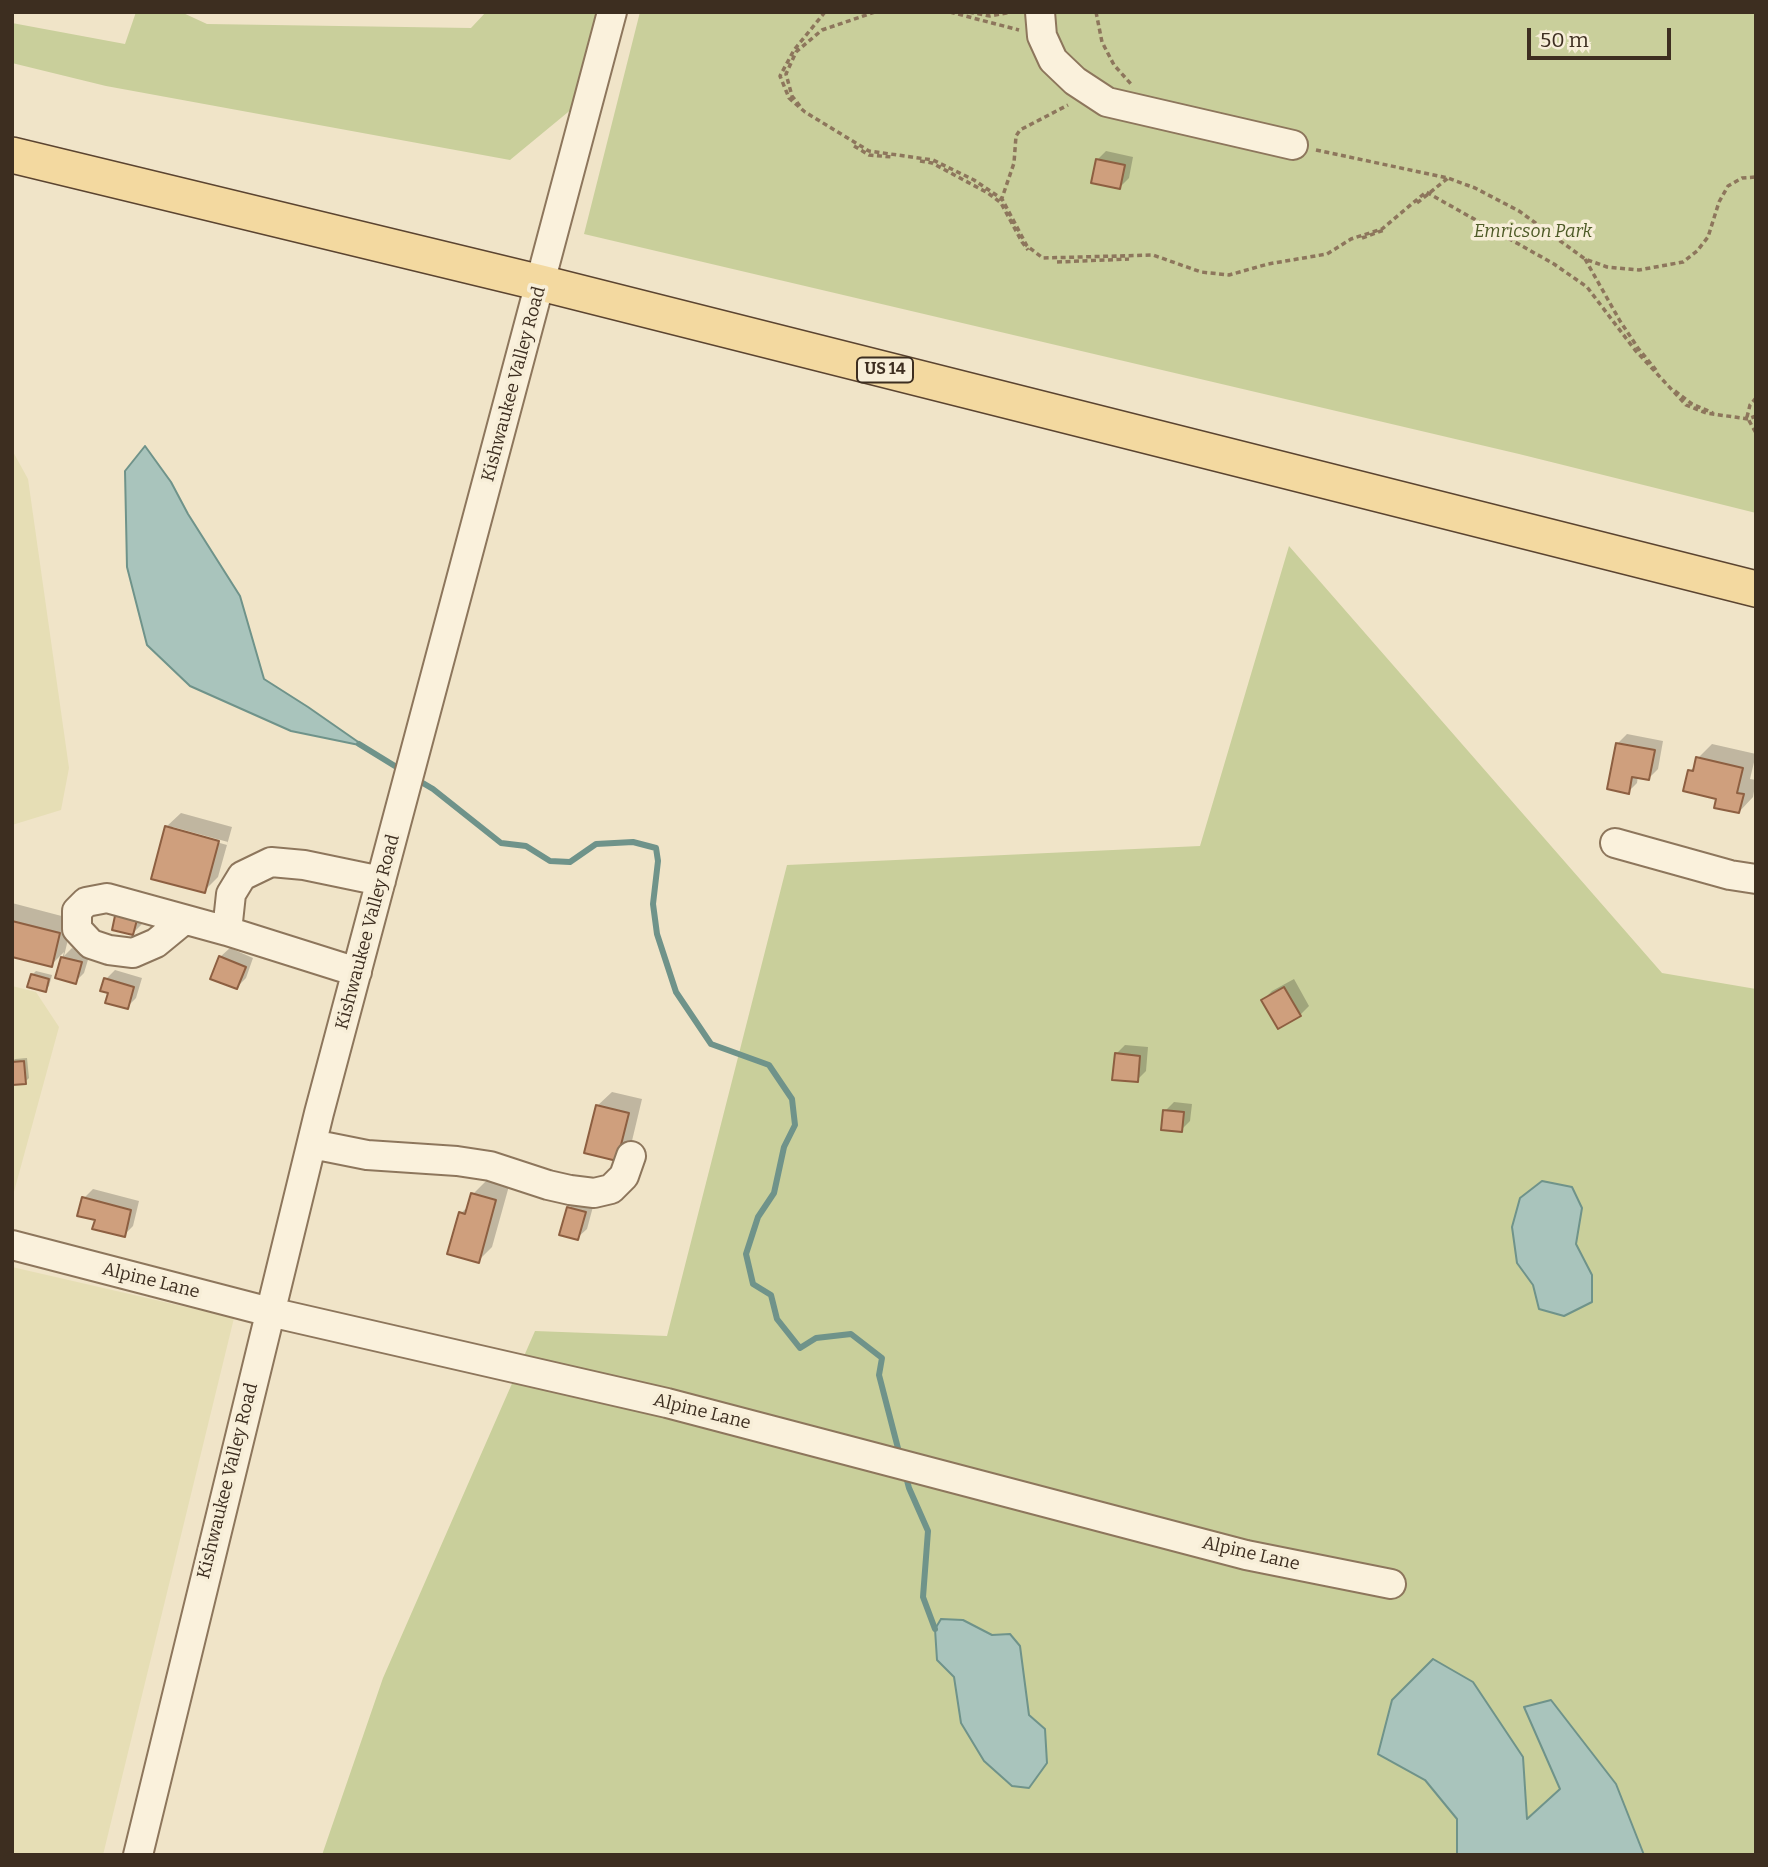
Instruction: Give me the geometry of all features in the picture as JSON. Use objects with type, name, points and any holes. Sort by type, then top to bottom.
[{"type":"main road","name":"US 14","points":[[12,155],[541,283],[1756,589]]},
{"type":"street","name":"Kishwaukee Valley Road","points":[[138,1855],[312,1143],[612,12]]},
{"type":"street","points":[[1041,24],[1053,60],[1075,81],[1107,102],[1293,145]]},
{"type":"street","points":[[1615,843],[1730,875],[1756,879]]},
{"type":"street","points":[[227,931],[231,894],[242,876],[271,862],[304,865],[382,881]]},
{"type":"street","points":[[184,920],[357,972]]},
{"type":"street","points":[[312,1143],[380,1157],[457,1161],[489,1166],[559,1188],[594,1192],[611,1189],[624,1176],[631,1156]]},
{"type":"street","name":"Alpine Lane","points":[[12,1245],[270,1312],[667,1403],[1246,1555],[1391,1584]]},
{"type":"path","points":[[825,12],[794,50],[780,76],[789,98],[820,125],[869,155],[932,163],[973,183],[1001,201],[1025,248],[1042,260],[1069,262],[1153,258],[1202,274],[1229,277],[1269,265],[1329,256],[1351,241],[1381,232],[1448,178]]},
{"type":"path","points":[[806,112],[792,96],[786,74],[796,52],[822,30],[874,12]]},
{"type":"path","points":[[950,12],[1041,24]]},
{"type":"path","points":[[969,12],[990,16],[1012,12]]},
{"type":"path","points":[[1096,12],[1108,54],[1132,85]]},
{"type":"path","points":[[1001,201],[1014,163],[1016,136],[1020,130],[1091,91]]},
{"type":"path","points":[[1293,145],[1448,178],[1475,188],[1519,211],[1585,258],[1607,267],[1639,270],[1683,262],[1697,251],[1708,237],[1719,202],[1728,186],[1742,178],[1756,177]]},
{"type":"path","points":[[1429,193],[1554,264],[1587,288],[1635,351],[1686,405],[1706,414],[1747,418],[1756,416]]},
{"type":"path","points":[[1585,258],[1632,339],[1671,388],[1692,404],[1713,413],[1747,418]]},
{"type":"path","points":[[1756,398],[1750,405],[1747,418],[1756,433]]},
{"type":"shaded area","points":[[12,450],[28,479],[69,768],[61,810],[12,825]]},
{"type":"shaded area","points":[[12,986],[36,992],[59,1027],[12,1199]]},
{"type":"shaded area","points":[[12,1267],[234,1318],[103,1855],[12,1855]]},
{"type":"green space","points":[[136,12],[181,12],[207,24],[471,28],[486,12],[596,12],[573,108],[510,160],[106,86],[12,63],[12,23],[125,44]]},
{"type":"green space","name":"Emricson Park","points":[[640,12],[1756,12],[1756,513],[1519,454],[584,234]]},
{"type":"green space","points":[[1289,546],[1662,973],[1756,989],[1756,1855],[322,1855],[383,1678],[535,1331],[667,1336],[787,865],[1200,846]]},
{"type":"water","points":[[145,446],[171,482],[240,596],[264,679],[364,746],[291,731],[190,686],[147,645],[127,567],[125,471]]},
{"type":"water","points":[[1542,1181],[1572,1187],[1582,1208],[1576,1244],[1592,1275],[1592,1302],[1564,1316],[1539,1309],[1533,1285],[1517,1263],[1512,1227],[1520,1198]]},
{"type":"water","points":[[941,1619],[963,1620],[992,1635],[1010,1634],[1020,1646],[1029,1715],[1045,1729],[1047,1763],[1029,1788],[1012,1786],[984,1761],[961,1723],[954,1677],[937,1660],[935,1629]]},
{"type":"water","points":[[1433,1659],[1473,1682],[1523,1757],[1527,1819],[1560,1789],[1524,1707],[1551,1700],[1616,1784],[1644,1855],[1457,1855],[1457,1819],[1425,1780],[1378,1754],[1392,1700]]},
{"type":"building","points":[[1096,159],[1125,165],[1120,189],[1091,183]]},
{"type":"building","points":[[1616,743],[1655,750],[1649,780],[1632,777],[1629,794],[1607,789]]},
{"type":"building","points":[[1696,757],[1743,768],[1737,793],[1744,794],[1739,813],[1714,808],[1716,799],[1683,791],[1688,770],[1693,771]]},
{"type":"building","points":[[165,826],[219,841],[205,893],[151,879]]},
{"type":"building","points":[[116,911],[138,916],[133,935],[112,930]]},
{"type":"building","points":[[12,921],[60,933],[52,967],[12,957]]},
{"type":"building","points":[[219,956],[246,967],[237,989],[210,979]]},
{"type":"building","points":[[61,957],[82,962],[76,984],[55,978]]},
{"type":"building","points":[[31,974],[49,979],[46,992],[27,987]]},
{"type":"building","points":[[104,978],[134,987],[128,1009],[105,1003],[108,993],[100,991]]},
{"type":"building","points":[[1284,987],[1301,1016],[1278,1029],[1261,1000]]},
{"type":"building","points":[[1115,1053],[1140,1056],[1138,1082],[1112,1080]]},
{"type":"building","points":[[24,1061],[26,1084],[12,1085],[12,1062]]},
{"type":"building","points":[[596,1105],[629,1113],[617,1161],[584,1153]]},
{"type":"building","points":[[1163,1110],[1184,1112],[1182,1132],[1161,1130]]},
{"type":"building","points":[[471,1193],[496,1200],[479,1263],[447,1254],[459,1212],[465,1214]]},
{"type":"building","points":[[82,1197],[131,1210],[125,1237],[92,1229],[95,1220],[77,1216]]},
{"type":"building","points":[[567,1207],[586,1212],[578,1240],[559,1235]]},
{"type":"waterway","points":[[359,744],[403,771]]},
{"type":"waterway","points":[[416,779],[433,789],[501,843],[526,846],[550,861],[570,862],[596,844],[633,842],[656,848],[658,861],[653,904],[657,934],[676,992],[711,1044],[769,1065],[792,1099],[795,1125],[784,1147],[774,1193],[758,1217],[746,1254],[753,1284],[771,1295],[777,1319],[800,1348],[816,1338],[851,1334],[882,1358],[879,1375],[900,1456]]},
{"type":"waterway","points":[[905,1473],[928,1531],[923,1597],[935,1629]]}]
